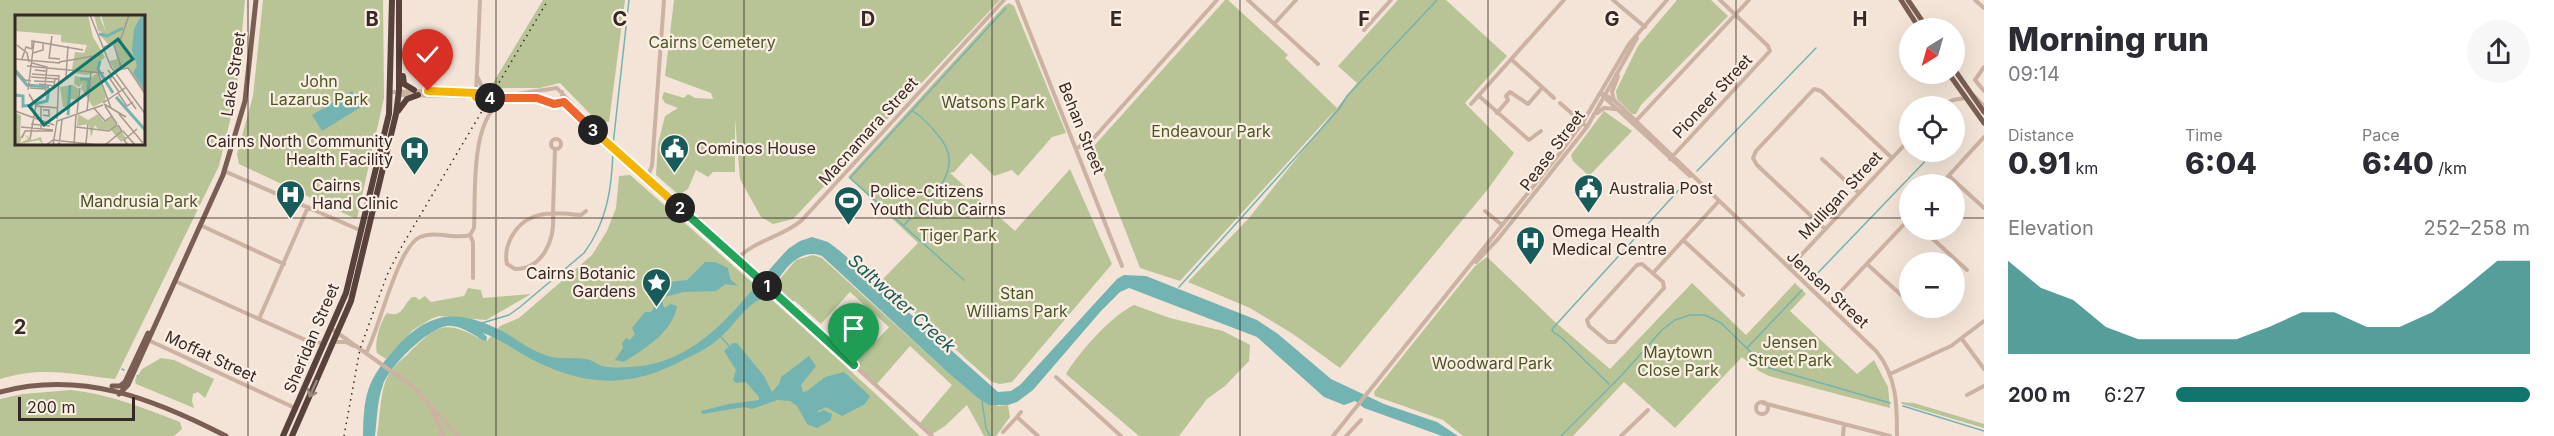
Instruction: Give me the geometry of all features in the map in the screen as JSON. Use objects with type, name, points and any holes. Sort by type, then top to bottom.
[{"type":"highway","name":"Sheridan Street","points":[[283,436],[326,343],[346,293],[365,232],[396,114],[392,0]]},
{"type":"highway","name":"Sheridan Street","points":[[292,436],[353,297],[389,114],[396,93],[399,61],[399,0]]},
{"type":"highway","points":[[396,114],[407,99],[416,93],[404,84],[403,70],[399,61]]},
{"type":"main road","name":"Lake Street","points":[[121,393],[224,171],[246,95],[256,0]]},
{"type":"main road","points":[[1901,0],[1913,18]]},
{"type":"main road","points":[[1908,0],[1920,18]]},
{"type":"main road","points":[[1955,84],[1964,96]]},
{"type":"main road","points":[[1964,84],[1984,112]]},
{"type":"main road","points":[[1965,98],[1984,123]]},
{"type":"main road","name":"Lake Street","points":[[57,384],[82,381],[121,386],[147,339]]},
{"type":"main road","points":[[0,392],[57,384],[81,385],[121,393],[157,405],[225,435]]},
{"type":"street","points":[[476,95],[480,0]]},
{"type":"street","points":[[647,178],[652,166],[664,0]]},
{"type":"street","name":"Macnamara Street","points":[[736,260],[747,250],[787,231],[802,220],[1004,0]]},
{"type":"street","name":"Behan Street","points":[[1017,0],[1122,266]]},
{"type":"street","points":[[1077,148],[1092,140],[1217,0]]},
{"type":"street","points":[[1248,0],[1318,64]]},
{"type":"street","points":[[1274,24],[1296,0]]},
{"type":"street","points":[[1364,30],[1391,0]]},
{"type":"street","points":[[1471,104],[1564,0]]},
{"type":"street","points":[[1613,0],[1645,27]]},
{"type":"street","name":"Pease Street","points":[[1469,269],[1498,239],[1587,127],[1627,47],[1668,0]]},
{"type":"street","name":"Pioneer Street","points":[[1671,157],[1770,51],[1768,46],[1720,0]]},
{"type":"street","points":[[1634,122],[1749,0]]},
{"type":"street","points":[[1975,0],[1984,8]]},
{"type":"street","name":"Pease Street","points":[[1334,436],[1469,269],[1582,123],[1622,67],[1638,34]]},
{"type":"street","points":[[1511,59],[1554,98]]},
{"type":"street","points":[[1614,100],[1613,90],[1622,67]]},
{"type":"street","points":[[1984,67],[1975,80],[1984,91]]},
{"type":"street","points":[[478,77],[483,89],[490,94]]},
{"type":"street","points":[[396,93],[514,94],[555,88],[576,107],[617,152],[932,436]]},
{"type":"street","points":[[1497,113],[1508,100],[1506,97],[1509,92],[1528,104],[1542,88]]},
{"type":"street","points":[[548,101],[547,94],[550,89]]},
{"type":"street","points":[[1825,229],[1757,165],[1753,158],[1756,151],[1814,89],[1821,91],[1893,158]]},
{"type":"street","points":[[1956,96],[1960,91]]},
{"type":"street","points":[[560,102],[561,92]]},
{"type":"street","points":[[1970,93],[1984,106]]},
{"type":"street","points":[[476,95],[485,98],[537,98],[554,104],[560,102],[570,106],[605,140]]},
{"type":"street","name":"Jensen Street","points":[[1603,95],[1618,111],[1634,122]]},
{"type":"street","name":"Jensen Street","points":[[1603,95],[1614,100],[1634,122],[1876,351],[1890,374],[1896,393],[1898,436]]},
{"type":"street","points":[[1479,96],[1529,140],[1540,131]]},
{"type":"street","points":[[485,98],[492,106],[490,116]]},
{"type":"street","points":[[470,235],[474,228],[478,145],[490,116],[497,105],[506,98]]},
{"type":"street","points":[[1560,103],[1587,127]]},
{"type":"street","points":[[576,107],[591,128]]},
{"type":"street","points":[[1594,116],[1604,108],[1618,111]]},
{"type":"street","points":[[588,135],[591,128]]},
{"type":"street","points":[[1951,174],[1982,143],[1984,137]]},
{"type":"street","points":[[555,149],[553,214],[552,237],[540,258],[522,269],[510,267],[506,260],[508,243],[514,233],[533,217],[553,214],[581,215],[586,212]]},
{"type":"street","name":"Mulligan Street","points":[[1788,268],[1899,151]]},
{"type":"street","points":[[1822,159],[1859,193]]},
{"type":"street","points":[[224,171],[365,232]]},
{"type":"street","points":[[1965,191],[1984,208]]},
{"type":"street","points":[[1653,272],[1718,202]]},
{"type":"street","points":[[259,318],[308,207]]},
{"type":"street","points":[[1485,211],[1502,225]]},
{"type":"street","points":[[200,225],[284,264]]},
{"type":"street","points":[[1828,305],[1899,230]]},
{"type":"street","points":[[366,353],[390,287],[412,244],[425,236],[470,235]]},
{"type":"street","points":[[470,235],[473,242],[472,278]]},
{"type":"street","points":[[1683,240],[1743,296]]},
{"type":"street","points":[[1934,240],[1967,270]]},
{"type":"street","points":[[1867,264],[1899,293]]},
{"type":"street","points":[[1637,265],[1645,265],[1653,272],[1663,282],[1664,288],[1615,342],[1608,342],[1589,326],[1589,317],[1637,265]]},
{"type":"street","points":[[175,280],[310,342],[321,353]]},
{"type":"street","points":[[1890,374],[1962,339],[1984,321]]},
{"type":"street","points":[[332,328],[417,391],[458,436]]},
{"type":"street","name":"Moffat Street","points":[[147,339],[296,408]]},
{"type":"street","points":[[1962,339],[1984,369]]},
{"type":"street","points":[[310,342],[326,343]]},
{"type":"street","points":[[335,342],[346,342],[360,349]]},
{"type":"street","points":[[1056,377],[1121,436]]},
{"type":"street","points":[[1967,394],[1984,386]]},
{"type":"street","points":[[1763,403],[1768,409]]},
{"type":"street","points":[[1775,405],[1763,414],[1757,411],[1758,404],[1775,405],[1890,436]]},
{"type":"street","points":[[429,405],[441,435]]},
{"type":"street","points":[[1621,436],[1648,410]]},
{"type":"street","points":[[1003,432],[1021,412]]},
{"type":"street","points":[[1017,417],[1038,436]]},
{"type":"street","points":[[1346,436],[1361,420]]},
{"type":"street","points":[[1843,436],[1844,424]]},
{"type":"street","points":[[441,435],[444,427],[450,426]]},
{"type":"green space","name":"Mandrusia Park","points":[[0,0],[245,0],[236,96],[219,166],[115,379],[71,373],[44,372],[0,379]]},
{"type":"green space","name":"John Lazarus Park","points":[[263,0],[383,0],[384,98],[357,218],[239,164],[237,154],[253,96]]},
{"type":"green space","points":[[543,0],[625,0],[609,122],[597,121],[560,83],[540,88],[490,88]]},
{"type":"green space","name":"Cairns Cemetery","points":[[674,0],[1000,0],[793,219],[773,224],[761,217],[740,179],[735,119],[735,172],[713,172],[708,177],[696,170],[688,189],[679,195],[656,175],[658,144],[665,116],[678,108],[665,103],[662,98],[664,92],[684,98],[688,94],[695,98],[713,99],[711,93],[665,76]]},
{"type":"green space","name":"Endeavour Park","points":[[1225,0],[1228,0],[1288,55],[1285,58],[1337,108],[1357,83],[1338,66],[1398,0],[1446,0],[1507,56],[1465,103],[1514,153],[1488,189],[1340,368],[1293,334],[1250,308],[1188,282],[1249,218],[1336,109],[1180,281],[1140,268],[1093,147]]},
{"type":"green space","points":[[1677,0],[1711,0],[1728,16],[1641,105],[1636,114],[1632,114],[1617,99],[1616,91],[1638,46]]},
{"type":"green space","points":[[1009,3],[1014,6],[1066,133],[1052,137],[1018,176],[1012,170],[994,176],[971,153],[954,172],[950,173],[1015,231],[1070,169],[1112,264],[1012,382],[1000,384],[992,382],[880,282],[918,243],[848,177]]},
{"type":"green space","points":[[1604,111],[1632,131],[1589,176],[1573,161],[1571,155]]},
{"type":"green space","name":"Cairns Botanic Gardens","points":[[630,175],[813,337],[920,436],[377,436],[385,382],[398,363],[429,334],[437,330],[453,328],[462,330],[486,342],[500,326],[519,318],[592,255],[607,231],[616,208],[619,176]]},
{"type":"green space","points":[[813,255],[822,258],[944,369],[998,406],[1008,405],[1010,417],[996,436],[984,436],[967,405],[945,426],[931,435],[919,424],[952,385],[910,346],[876,385],[854,365],[889,327],[850,292],[821,324],[795,301],[790,301],[773,287],[796,260]]},
{"type":"green space","points":[[1487,257],[1554,321],[1610,369],[1692,283],[1746,335],[1795,283],[1806,294],[1790,311],[1857,374],[1874,360],[1888,387],[1890,408],[1769,376],[1742,357],[1675,428],[1624,382],[1573,436],[1463,436],[1443,420],[1375,396],[1374,392],[1475,266]]},
{"type":"green space","points":[[468,288],[481,290],[483,298],[531,294],[486,320],[439,316],[431,319],[413,330],[386,359],[377,353],[378,333],[387,313],[399,313],[412,297],[419,300],[425,296],[431,302],[464,296]]},
{"type":"green space","points":[[1134,305],[1170,318],[1223,331],[1250,345],[1249,361],[1225,386],[1207,399],[1179,436],[1139,436],[1066,374],[1096,335]]},
{"type":"green space","points":[[161,358],[174,360],[214,379],[205,398],[198,392],[193,394],[194,408],[136,384],[135,380],[142,369]]},
{"type":"green space","points":[[71,390],[113,398],[140,407],[180,422],[182,429],[174,436],[0,436],[0,399],[23,394]]},
{"type":"green space","points":[[1901,402],[1914,403],[1984,424],[1984,428],[1902,404]]},
{"type":"water","points":[[352,91],[361,107],[322,131],[312,115]]},
{"type":"water","points":[[812,237],[828,242],[840,251],[998,392],[1011,391],[1020,385],[1117,279],[1124,275],[1146,276],[1257,320],[1278,334],[1331,379],[1384,404],[1437,422],[1458,436],[1442,436],[1364,408],[1355,401],[1344,405],[1324,397],[1257,337],[1129,288],[1120,292],[1101,311],[1033,390],[1017,402],[1008,405],[989,405],[944,369],[822,256],[813,254],[805,255],[790,264],[770,295],[746,309],[711,345],[665,369],[629,379],[594,380],[558,371],[483,333],[487,337],[486,342],[461,328],[452,326],[434,331],[412,348],[387,377],[378,404],[375,436],[363,436],[366,399],[377,371],[407,337],[431,321],[444,317],[471,319],[502,331],[551,357],[585,359],[602,366],[613,367],[648,365],[671,358],[710,334],[743,301],[788,249]]},
{"type":"water","points":[[705,262],[715,262],[728,268],[730,279],[738,286],[726,284],[716,291],[684,292],[664,297],[662,299],[664,308],[671,304],[677,306],[664,332],[624,362],[615,360],[623,348],[622,343],[626,338],[630,340],[635,334],[632,328],[645,312],[651,312],[655,306],[650,295],[651,291],[663,294],[670,282],[687,280]]},
{"type":"water","points":[[733,343],[737,343],[764,376],[772,392],[779,384],[781,377],[809,356],[816,366],[801,385],[803,392],[825,377],[844,372],[870,396],[865,404],[842,416],[826,407],[818,411],[817,413],[824,410],[832,414],[831,420],[817,428],[807,424],[797,406],[790,401],[777,400],[752,409],[744,407],[702,414],[701,411],[729,404],[759,400],[746,382],[736,383],[733,380],[736,370],[724,351]]},
{"type":"waterway","points":[[613,145],[629,0]]},
{"type":"waterway","points":[[1179,287],[1339,109],[1347,96],[1437,0]]},
{"type":"waterway","points":[[964,280],[850,178],[1006,8]]},
{"type":"waterway","points":[[1697,171],[1816,48]]},
{"type":"waterway","points":[[904,225],[942,183],[948,171],[949,160],[946,147],[937,134],[913,111]]},
{"type":"waterway","points":[[482,323],[509,315],[584,253],[598,229],[607,204],[613,150]]},
{"type":"waterway","points":[[1812,279],[1924,162]]},
{"type":"waterway","points":[[1609,384],[1552,331],[1553,328],[1687,181]]},
{"type":"waterway","points":[[1747,348],[1802,290]]},
{"type":"waterway","name":"Saltwater Creek","points":[[1561,436],[1621,376],[1662,330],[1675,320],[1690,315],[1705,315],[1721,323],[1766,367],[1890,403]]},
{"type":"waterway","points":[[721,337],[729,346]]},
{"type":"waterway","points":[[982,401],[986,428],[990,436]]},
{"type":"waterway","name":"Saltwater Creek","points":[[1903,406],[1984,431]]},
{"type":"railway","points":[[344,436],[360,349],[387,275],[548,0]]},
{"type":"place","name":"Cominos House","points":[[675,174]]},
{"type":"place","name":"Cairns North Community Health Facility","points":[[414,176]]},
{"type":"place","name":"Australia Post","points":[[1588,214]]},
{"type":"place","name":"Cairns Hand Clinic","points":[[291,220]]},
{"type":"place","name":"Police-Citizens Youth Club Cairns","points":[[849,226]]},
{"type":"place","name":"Omega Health Medical Centre","points":[[1531,266]]},
{"type":"place","name":"Cairns Botanic Gardens","points":[[657,308]]},
{"type":"route","points":[[428,91],[476,93],[476,97],[489,98],[537,98],[554,104],[562,102],[569,104],[582,120],[854,365]]},
{"type":"park label","name":"Watsons Park","points":[[993,102]]},
{"type":"park label","name":"Tiger Park","points":[[958,235]]},
{"type":"park label","name":"Stan Williams Park","points":[[1017,302]]},
{"type":"park label","name":"Jensen Street Park","points":[[1790,351]]},
{"type":"park label","name":"Maytown Close Park","points":[[1678,361]]},
{"type":"park label","name":"Woodward Park","points":[[1492,363]]}]
